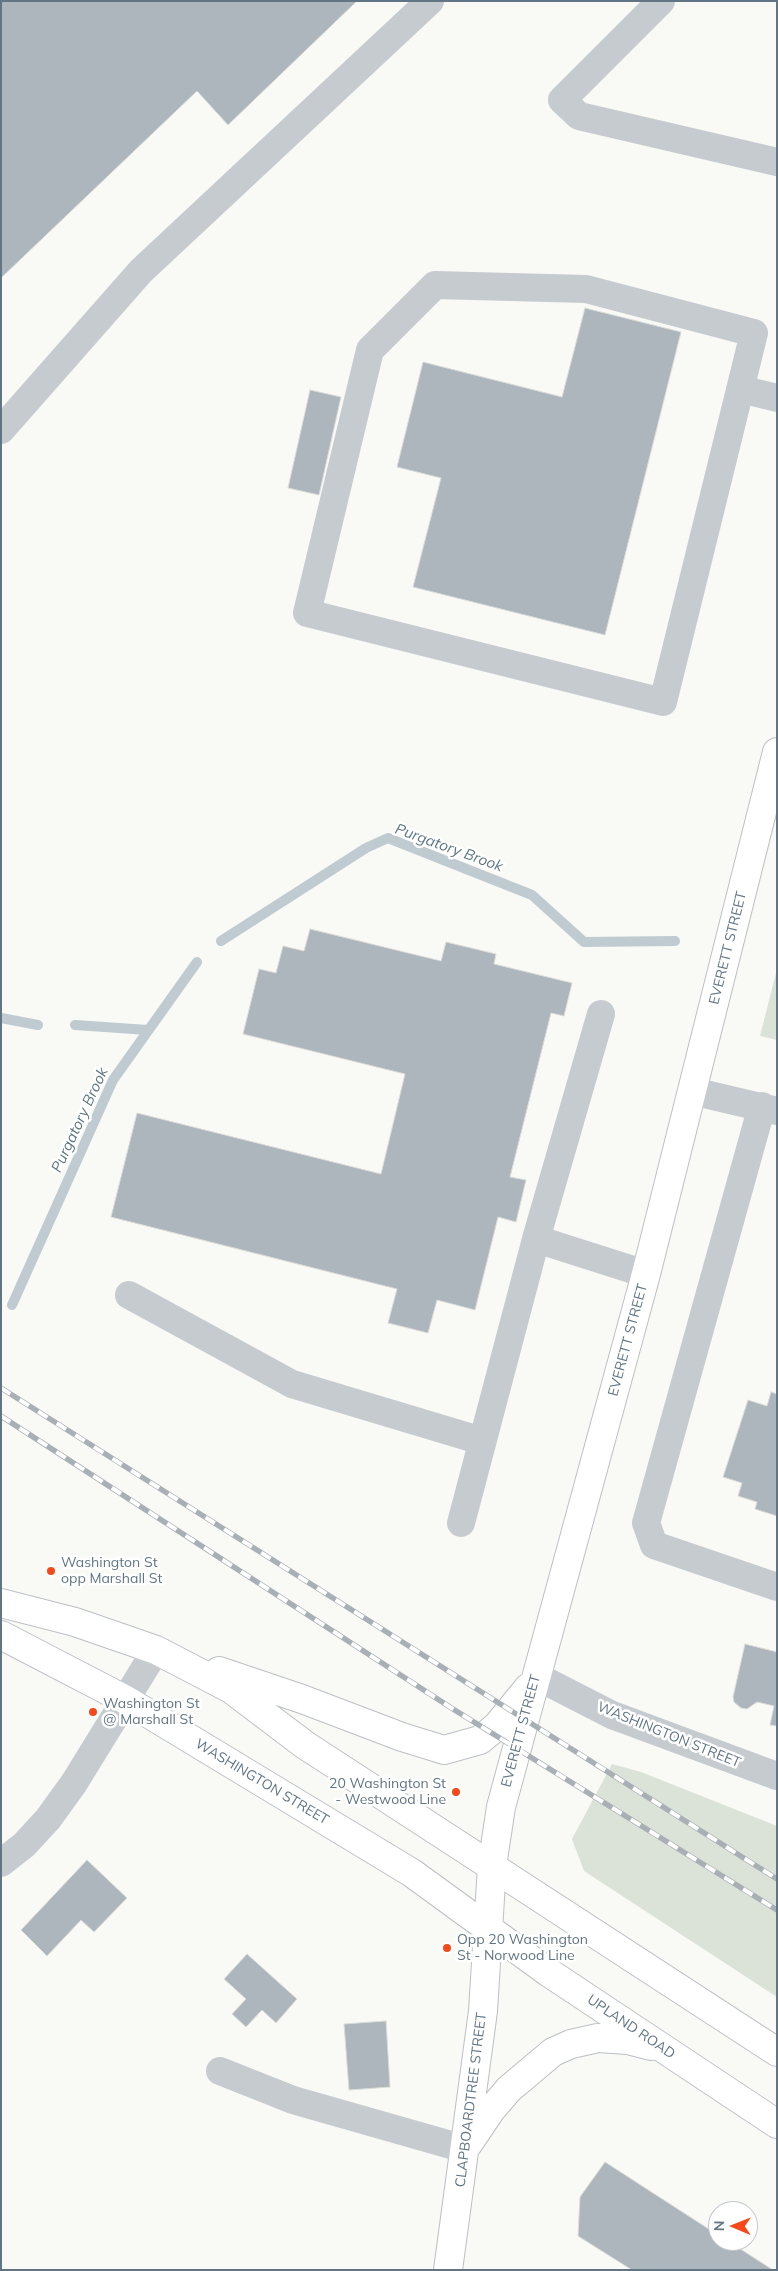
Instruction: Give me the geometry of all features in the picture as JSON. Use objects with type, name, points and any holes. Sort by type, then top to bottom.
[{"type":"main road","name":"EVERETT STREET","points":[[487,1929],[492,1866],[501,1807],[646,1274],[777,752]]},
{"type":"main road","points":[[1,1603],[75,1622],[302,1699],[402,1737],[444,1750],[480,1740],[497,1726],[536,1676]]},
{"type":"main road","name":"WASHINGTON STREET","points":[[1,1634],[126,1700],[412,1873],[487,1929]]},
{"type":"main road","points":[[156,1650],[231,1690],[305,1745],[777,2052]]},
{"type":"main road","name":"UPLAND ROAD","points":[[487,1929],[777,2124]]},
{"type":"main road","name":"CLAPBOARDTREE STREET","points":[[448,2270],[484,1991],[487,1929]]},
{"type":"main road","points":[[465,2149],[491,2110],[509,2089],[553,2052],[571,2044],[598,2038],[628,2040],[667,2051]]},
{"type":"street","points":[[1,430],[141,271],[430,1]]},
{"type":"street","points":[[661,1],[562,100],[579,116],[777,162]]},
{"type":"street","points":[[435,286],[586,288],[754,333],[740,389],[663,702],[307,613],[370,350],[435,286]]},
{"type":"street","points":[[740,389],[777,398]]},
{"type":"street","points":[[461,1523],[536,1239],[600,1014]]},
{"type":"street","points":[[692,1091],[769,1108],[646,1523],[654,1545],[777,1587]]},
{"type":"street","points":[[536,1239],[646,1274]]},
{"type":"street","points":[[129,1295],[292,1384],[482,1441]]},
{"type":"street","points":[[1,1863],[24,1845],[48,1819],[74,1783],[156,1650]]},
{"type":"street","name":"WASHINGTON STREET","points":[[536,1676],[612,1714],[777,1776]]},
{"type":"street","points":[[220,2071],[293,2100],[465,2149]]},
{"type":"shaded area","points":[[777,969],[777,1040],[760,1036]]},
{"type":"shaded area","points":[[612,1764],[641,1772],[777,1826],[777,1997],[584,1871],[572,1839]]},
{"type":"building","points":[[1,1],[357,1],[228,125],[197,91],[1,278]]},
{"type":"building","points":[[585,308],[681,332],[605,635],[413,587],[441,478],[397,467],[423,362],[562,397]]},
{"type":"building","points":[[310,390],[341,397],[319,495],[288,488]]},
{"type":"building","points":[[310,929],[441,961],[446,942],[496,954],[494,964],[572,983],[564,1016],[551,1013],[510,1177],[526,1180],[516,1222],[498,1217],[475,1310],[437,1300],[428,1333],[388,1323],[397,1289],[111,1217],[137,1113],[381,1174],[405,1074],[243,1034],[259,969],[276,973],[283,946],[304,951]]},
{"type":"building","points":[[771,1392],[777,1394],[777,1516],[755,1509],[757,1502],[738,1496],[742,1483],[723,1477],[748,1400],[767,1406]]},
{"type":"building","points":[[745,1644],[777,1652],[777,1726],[770,1725],[774,1706],[757,1702],[747,1709],[741,1708],[734,1702],[733,1697]]},
{"type":"building","points":[[87,1860],[127,1898],[94,1932],[81,1920],[47,1956],[21,1930]]},
{"type":"building","points":[[247,1954],[297,1999],[276,2023],[262,2010],[246,2027],[232,2014],[246,1999],[224,1979]]},
{"type":"building","points":[[386,2021],[390,2087],[349,2090],[344,2024]]},
{"type":"building","points":[[605,2162],[708,2229],[708,2251],[744,2251],[773,2270],[632,2270],[578,2236],[580,2197]]},
{"type":"waterway","name":"Purgatory Brook","points":[[221,941],[366,848],[388,838],[532,895],[584,942],[675,941]]},
{"type":"waterway","name":"Purgatory Brook","points":[[12,1305],[113,1080],[197,962]]},
{"type":"waterway","points":[[1,1018],[38,1025]]},
{"type":"waterway","points":[[75,1025],[148,1030]]},
{"type":"railway","points":[[1,1388],[777,1879]]},
{"type":"railway","points":[[1,1416],[453,1709],[777,1910]]},
{"type":"place","name":"Washington St opp Marshall St","points":[[51,1571]]},
{"type":"place","name":"Washington St @ Marshall St","points":[[93,1712]]},
{"type":"place","name":"20 Washington St - Westwood Line","points":[[456,1792]]},
{"type":"place","name":"Opp 20 Washington St - Norwood Line","points":[[447,1948]]}]
